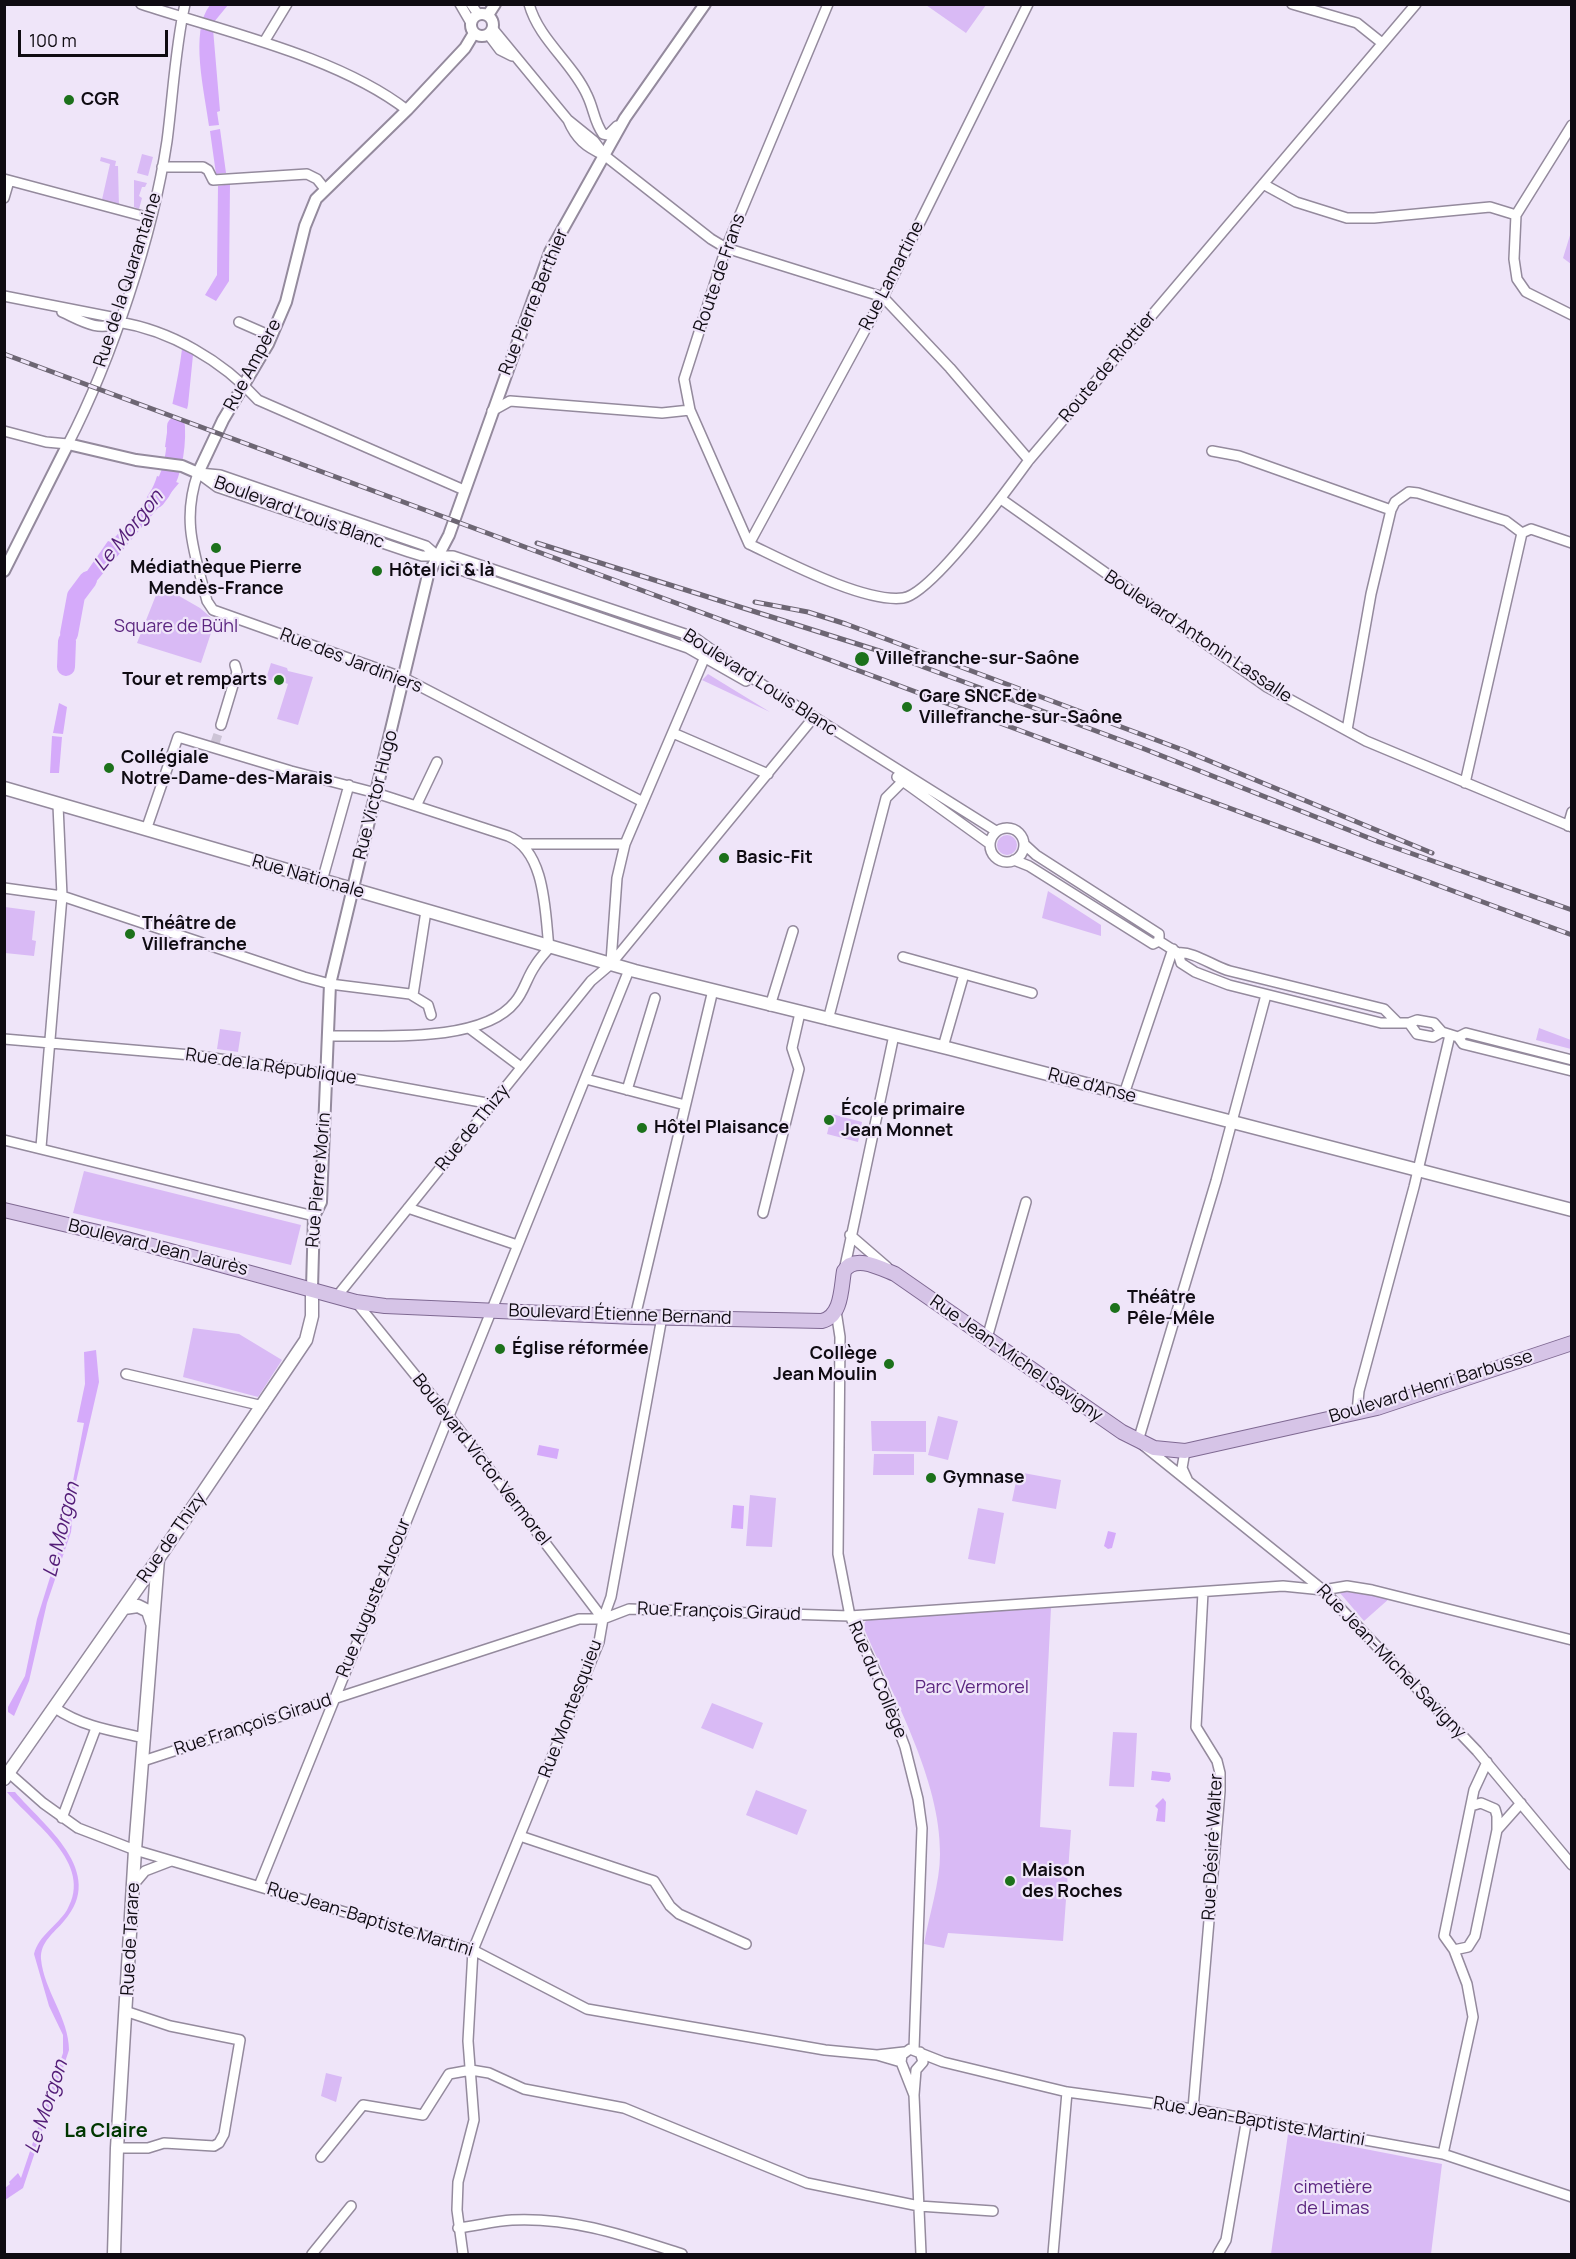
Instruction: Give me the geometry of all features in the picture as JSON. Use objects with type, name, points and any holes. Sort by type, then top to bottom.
[{"type":"main road","name":"Rue Nationale","points":[[4,788],[549,948],[611,964]]},
{"type":"main road","name":"Rue d'Anse","points":[[611,964],[770,1006],[943,1047],[1572,1210]]},
{"type":"main road","name":"Boulevard Jean Jaurès","points":[[4,1210],[123,1238],[338,1295]]},
{"type":"main road","name":"Rue Jean-Michel Savigny","points":[[844,1271],[851,1263],[862,1263],[896,1274],[1106,1422],[1155,1448],[1179,1451]]},
{"type":"main road","points":[[836,1311],[844,1271]]},
{"type":"main road","name":"Rue de Thizy","points":[[7,1776],[263,1406],[306,1340],[312,1316],[312,1288]]},
{"type":"main road","name":"Boulevard Étienne Bernand","points":[[338,1295],[356,1302],[635,1317],[818,1321],[828,1319],[836,1311]]},
{"type":"main road","name":"Boulevard Henri Barbusse","points":[[1179,1451],[1358,1412],[1572,1343]]},
{"type":"main road","name":"Rue de Tarare","points":[[114,2254],[117,2148],[128,2012],[135,1850],[146,1738],[158,1559]]},
{"type":"main road","points":[[124,1608],[138,1606],[148,1611],[153,1624]]},
{"type":"street","points":[[141,4],[264,42],[342,74],[392,99],[407,110]]},
{"type":"street","name":"Rue de la Quarantaine","points":[[68,444],[83,414],[118,322],[150,218],[162,167],[184,4]]},
{"type":"street","points":[[264,42],[287,4]]},
{"type":"street","points":[[459,4],[478,21],[493,21],[490,32],[500,50],[514,57],[568,120],[594,141],[604,155],[711,239],[726,248],[883,297],[950,368],[1029,460]]},
{"type":"street","points":[[471,4],[481,36],[490,32]]},
{"type":"street","name":"Rue Ampère","points":[[198,473],[243,384],[256,367],[286,302],[309,212],[325,189],[407,110],[465,48],[478,21],[495,4]]},
{"type":"street","points":[[529,4],[534,21],[587,94],[597,126],[603,134],[608,135],[625,118]]},
{"type":"street","name":"Rue Pierre Berthier","points":[[437,555],[448,535],[550,252],[625,118],[705,4]]},
{"type":"street","name":"Route de Frans","points":[[748,544],[690,410],[684,379],[726,248],[828,4]]},
{"type":"street","name":"Rue Lamartine","points":[[748,544],[883,297],[1028,4]]},
{"type":"street","points":[[1292,4],[1357,23],[1382,43]]},
{"type":"street","name":"Route de Riottier","points":[[748,544],[814,574],[870,595],[906,598],[925,585],[1001,499],[1029,460],[1416,4]]},
{"type":"street","points":[[1572,125],[1516,215],[1514,259],[1517,279],[1526,292],[1572,315]]},
{"type":"street","points":[[162,167],[203,167],[208,170],[213,180],[307,174],[317,179],[325,189]]},
{"type":"street","points":[[4,198],[7,180],[150,218]]},
{"type":"street","points":[[1263,184],[1296,202],[1347,218],[1374,218],[1490,207],[1516,215]]},
{"type":"street","points":[[4,296],[51,307],[98,326],[108,327],[118,322],[181,342],[243,384],[258,400],[464,490]]},
{"type":"street","points":[[239,322],[271,336]]},
{"type":"street","points":[[491,411],[510,401],[662,413],[690,410]]},
{"type":"street","name":"Boulevard Louis Blanc","points":[[4,431],[136,460],[160,461],[182,466],[198,473],[217,487],[422,556],[453,556],[694,637],[990,844]]},
{"type":"street","points":[[4,572],[68,444]]},
{"type":"street","points":[[1212,451],[1239,456],[1391,510]]},
{"type":"street","name":"Rue des Jardiniers","points":[[198,473],[191,497],[189,530],[207,601],[213,610],[404,678],[643,802]]},
{"type":"street","points":[[1347,730],[1371,594],[1391,510],[1402,495],[1409,492],[1419,493],[1506,521],[1522,533]]},
{"type":"street","name":"Boulevard Antonin Lassalle","points":[[1001,499],[1267,687],[1366,741],[1570,826]]},
{"type":"street","points":[[1522,533],[1531,529],[1572,543]]},
{"type":"street","points":[[1465,783],[1522,533]]},
{"type":"street","name":"Boulevard Louis Blanc","points":[[437,555],[449,566],[661,638],[704,657],[813,719],[996,831]]},
{"type":"street","name":"Rue Victor Hugo","points":[[328,1036],[330,984],[428,575],[437,555]]},
{"type":"street","points":[[611,964],[617,878],[625,844],[709,648]]},
{"type":"street","points":[[221,725],[237,672],[235,665]]},
{"type":"street","name":"Rue de Thizy","points":[[338,1295],[591,981],[611,964],[813,719]]},
{"type":"street","points":[[673,733],[768,774]]},
{"type":"street","points":[[146,830],[178,737],[215,745],[291,771],[349,785],[417,806],[508,836],[523,844],[625,844]]},
{"type":"street","points":[[417,806],[437,762]]},
{"type":"street","points":[[828,1020],[886,798],[903,781]]},
{"type":"street","points":[[322,881],[349,785]]},
{"type":"street","points":[[41,1148],[62,896],[58,805]]},
{"type":"street","points":[[1570,826],[1572,812]]},
{"type":"street","points":[[1024,844],[1020,855],[1014,860],[1004,862],[997,859],[990,844],[996,831],[1004,828],[1014,829],[1021,835],[1024,844],[1036,855],[1159,934],[1159,941]]},
{"type":"street","points":[[328,1036],[430,1035],[469,1028],[506,1011],[516,1002],[535,965],[549,948],[542,880],[523,844]]},
{"type":"street","points":[[1014,860],[1029,866],[1153,944],[1159,941]]},
{"type":"street","points":[[4,888],[62,896],[330,984],[412,995],[428,1005],[431,1015]]},
{"type":"street","points":[[412,995],[426,911]]},
{"type":"street","points":[[770,1006],[793,931]]},
{"type":"street","points":[[1159,941],[1176,951],[1188,952],[1215,967],[1384,1009],[1397,1023]]},
{"type":"street","points":[[1176,951],[1181,963],[1195,972],[1266,995],[1381,1023],[1409,1023],[1417,1020],[1434,1023],[1464,1044],[1572,1071]]},
{"type":"street","points":[[1124,1094],[1158,1011],[1176,951]]},
{"type":"street","points":[[903,957],[1032,993]]},
{"type":"street","name":"Rue Auguste Aucour","points":[[259,1886],[629,970]]},
{"type":"street","points":[[943,1047],[964,974]]},
{"type":"street","points":[[635,1317],[713,990]]},
{"type":"street","points":[[1138,1441],[1216,1181],[1266,995]]},
{"type":"street","points":[[627,1090],[655,998]]},
{"type":"street","points":[[763,1213],[799,1069],[792,1048],[800,1013]]},
{"type":"street","points":[[1409,1023],[1417,1034],[1433,1037],[1466,1033],[1572,1059]]},
{"type":"street","points":[[469,1028],[521,1067]]},
{"type":"street","points":[[844,1271],[894,1035]]},
{"type":"street","points":[[1358,1412],[1359,1391],[1418,1171],[1450,1035]]},
{"type":"street","name":"Rue Pierre Morin","points":[[312,1288],[314,1216],[321,1202],[328,1036]]},
{"type":"street","name":"Rue de la République","points":[[4,1040],[191,1055],[327,1074],[492,1104]]},
{"type":"street","points":[[586,1078],[685,1105]]},
{"type":"street","points":[[4,1140],[314,1216]]},
{"type":"street","points":[[987,1338],[1026,1202]]},
{"type":"street","points":[[408,1208],[517,1245]]},
{"type":"street","name":"Rue Jean-Michel Savigny","points":[[850,1235],[896,1274]]},
{"type":"street","name":"Boulevard Victor Vermorel","points":[[356,1302],[448,1415],[603,1619]]},
{"type":"street","name":"Rue du Collège","points":[[836,1311],[840,1337],[838,1554],[850,1616],[898,1727],[918,1799],[922,1828],[912,2051]]},
{"type":"street","name":"Rue Montesquieu","points":[[463,2254],[458,2228],[458,2182],[474,2120],[468,2042],[473,1950],[599,1642],[603,1619],[611,1597],[662,1317]]},
{"type":"street","points":[[126,1374],[263,1406]]},
{"type":"street","name":"Rue Jean-Michel Savigny","points":[[1138,1441],[1323,1590],[1487,1762],[1572,1865]]},
{"type":"street","points":[[1179,1451],[1182,1468],[1188,1481]]},
{"type":"street","name":"Rue François Giraud","points":[[143,1761],[579,1619],[603,1619],[616,1611],[648,1608],[850,1616],[1283,1586],[1303,1581],[1306,1576]]},
{"type":"street","name":"Rue François Giraud","points":[[1283,1586],[1323,1590],[1347,1586],[1372,1590],[1572,1640]]},
{"type":"street","name":"Rue Désiré Walter","points":[[1193,2109],[1220,1791],[1217,1761],[1196,1727],[1203,1592]]},
{"type":"street","points":[[55,1708],[71,1719],[96,1728],[146,1738]]},
{"type":"street","points":[[62,1818],[96,1728]]},
{"type":"street","points":[[1443,2154],[1473,2017],[1467,1984],[1454,1950],[1444,1936],[1474,1790],[1487,1762]]},
{"type":"street","name":"Rue Jean-Baptiste Martini","points":[[7,1776],[78,1828],[135,1850],[473,1950],[587,2009],[825,2050],[877,2055],[912,2051],[943,2062],[1067,2092],[1193,2109],[1443,2154],[1572,2197]]},
{"type":"street","points":[[1454,1950],[1468,1947],[1475,1936],[1497,1830],[1495,1809],[1481,1803],[1471,1806]]},
{"type":"street","points":[[1497,1830],[1521,1803]]},
{"type":"street","points":[[520,1836],[654,1881],[670,1906],[679,1914],[746,1944]]},
{"type":"street","points":[[134,1884],[145,1871],[173,1861]]},
{"type":"street","points":[[117,2148],[148,2148],[164,2143],[214,2146],[219,2143],[224,2134],[240,2040],[170,2026],[128,2012]]},
{"type":"street","points":[[914,2095],[903,2066],[912,2051],[923,2058],[914,2095],[921,2254]]},
{"type":"street","name":"Rue Jean-Baptiste Martini","points":[[877,2055],[903,2066],[919,2068],[943,2062]]},
{"type":"street","points":[[321,2157],[363,2105],[423,2115],[448,2073],[471,2070],[489,2073],[524,2089],[624,2108],[807,2183],[919,2206],[993,2211]]},
{"type":"street","points":[[1053,2254],[1067,2092]]},
{"type":"street","points":[[1218,2254],[1226,2240],[1247,2118]]},
{"type":"street","points":[[312,2254],[351,2206]]},
{"type":"street","points":[[458,2228],[512,2220],[556,2221],[603,2228],[682,2254]]},
{"type":"green space","points":[[926,5],[986,5],[966,33]]},
{"type":"green space","points":[[142,154],[153,157],[148,176],[137,173]]},
{"type":"green space","points":[[101,157],[116,161],[115,166],[118,166],[119,208],[101,204],[110,164],[100,161]]},
{"type":"green space","points":[[134,180],[147,183],[145,187],[142,187],[139,196],[142,198],[139,209],[134,207]]},
{"type":"green space","points":[[1571,232],[1571,264],[1563,258]]},
{"type":"green space","name":"Square de Bühl","points":[[160,585],[200,608],[215,621],[201,663],[137,643]]},
{"type":"green space","points":[[271,663],[287,668],[288,671],[313,677],[298,725],[277,719],[288,684],[283,682],[280,676],[274,681],[266,679]]},
{"type":"green space","points":[[708,674],[770,712],[702,680]]},
{"type":"green space","points":[[1007,835],[1014,838],[1017,845],[1014,852],[1007,855],[1000,852],[997,845],[1000,838]]},
{"type":"green space","points":[[1048,891],[1101,925],[1101,936],[1042,918]]},
{"type":"green space","points":[[5,907],[35,911],[32,940],[36,941],[34,956],[5,953]]},
{"type":"green space","points":[[1539,1028],[1571,1040],[1571,1049],[1536,1040]]},
{"type":"green space","points":[[220,1029],[241,1032],[238,1052],[217,1049]]},
{"type":"green space","points":[[832,1114],[862,1122],[858,1142],[827,1134]]},
{"type":"green space","points":[[84,1171],[301,1225],[291,1265],[73,1213]]},
{"type":"green space","points":[[193,1328],[239,1334],[282,1360],[258,1397],[183,1377]]},
{"type":"green space","points":[[938,1416],[958,1421],[948,1460],[928,1455]]},
{"type":"green space","points":[[871,1421],[926,1421],[926,1452],[872,1451]]},
{"type":"green space","points":[[874,1454],[914,1454],[914,1475],[873,1475]]},
{"type":"green space","points":[[1018,1472],[1061,1480],[1056,1509],[1012,1501]]},
{"type":"green space","points":[[750,1495],[776,1498],[772,1547],[746,1546]]},
{"type":"green space","points":[[978,1508],[1004,1513],[995,1564],[968,1559]]},
{"type":"green space","points":[[1341,1591],[1390,1598],[1364,1621],[1340,1593]]},
{"type":"green space","name":"Parc Vermorel","points":[[1051,1608],[1040,1827],[1071,1830],[1063,1941],[948,1933],[944,1948],[924,1944],[938,1876],[940,1854],[938,1826],[924,1768],[913,1738],[863,1626],[867,1619]]},
{"type":"green space","points":[[712,1703],[763,1723],[753,1749],[701,1728]]},
{"type":"green space","points":[[1113,1732],[1137,1733],[1134,1787],[1109,1786]]},
{"type":"green space","points":[[756,1790],[807,1810],[797,1835],[746,1815]]},
{"type":"green space","points":[[326,2073],[342,2077],[336,2102],[321,2096]]},
{"type":"green space","name":"cimetière de Limas","points":[[1288,2134],[1442,2164],[1431,2254],[1271,2254]]},
{"type":"water","points":[[210,5],[228,5],[214,22],[220,111],[217,112],[219,125],[209,126],[199,46],[200,31]]},
{"type":"water","points":[[220,129],[226,173],[216,174],[210,131]]},
{"type":"water","points":[[230,184],[229,281],[216,301],[205,295],[217,275],[218,186]]},
{"type":"water","points":[[182,349],[193,355],[188,405],[181,433],[183,451],[165,447]]},
{"type":"water","points":[[157,476],[179,483],[84,596],[80,606],[71,594],[108,541],[111,542],[144,503]]},
{"type":"water","points":[[59,703],[67,707],[63,734],[53,733]]},
{"type":"water","points":[[52,736],[62,737],[59,773],[50,773]]},
{"type":"water","points":[[96,1350],[99,1382],[76,1482],[71,1532],[47,1603],[29,1681],[14,1716],[8,1712],[8,1707],[25,1676],[37,1619],[62,1539],[84,1423],[77,1422],[85,1384],[84,1352]]},
{"type":"water","points":[[539,1445],[559,1449],[557,1459],[537,1455]]},
{"type":"water","points":[[733,1505],[744,1506],[743,1529],[731,1528]]},
{"type":"water","points":[[1108,1531],[1116,1533],[1112,1548],[1108,1549],[1104,1546]]},
{"type":"water","points":[[1152,1771],[1170,1773],[1171,1779],[1169,1782],[1151,1780]]},
{"type":"water","points":[[7,1792],[15,1792],[54,1834],[75,1867],[79,1885],[76,1903],[45,1943],[41,1953],[43,1971],[65,2027],[69,2050],[23,2188],[5,2200],[5,2188],[10,2184],[9,2182],[18,2173],[21,2178],[63,2053],[63,2035],[49,2006],[34,1954],[40,1941],[67,1910],[73,1893],[73,1876],[67,1860],[57,1845]]},
{"type":"water","points":[[1163,1798],[1166,1802],[1165,1822],[1156,1821],[1158,1809],[1155,1806]]},
{"type":"pier","points":[[170,403],[190,410],[186,425],[180,424],[185,426],[184,431],[164,422]]},
{"type":"waterway","name":"Le Morgon","points":[[156,499],[170,474],[176,445],[176,426]]},
{"type":"waterway","name":"Le Morgon","points":[[69,634],[76,596],[88,580]]},
{"type":"waterway","name":"Le Morgon","points":[[66,667],[67,641]]},
{"type":"tunnel","points":[[215,743],[221,725]]},
{"type":"railway","points":[[4,354],[1572,935]]},
{"type":"railway","points":[[537,543],[886,653],[1142,748],[1379,842],[1572,910]]},
{"type":"railway","points":[[755,602],[808,612],[846,624],[1183,750],[1432,853]]},
{"type":"place","name":"CGR","points":[[69,100]]},
{"type":"place","name":"Médiathèque Pierre Mendès-France","points":[[216,548]]},
{"type":"place","name":"Hôtel ici & là","points":[[377,571]]},
{"type":"place","name":"Villefranche-sur-Saône","points":[[862,659]]},
{"type":"place","name":"Tour et remparts","points":[[279,680]]},
{"type":"place","name":"Gare SNCF de Villefranche-sur-Saône","points":[[907,707]]},
{"type":"place","name":"Collégiale Notre-Dame-des-Marais","points":[[109,768]]},
{"type":"place","name":"Basic-Fit","points":[[724,858]]},
{"type":"place","name":"Théâtre de Villefranche","points":[[130,934]]},
{"type":"place","name":"École primaire Jean Monnet","points":[[829,1120]]},
{"type":"place","name":"Hôtel Plaisance","points":[[642,1128]]},
{"type":"place","name":"Théâtre Pêle-Mêle","points":[[1115,1308]]},
{"type":"place","name":"Église réformée","points":[[500,1349]]},
{"type":"place","name":"Collège Jean Moulin","points":[[889,1364]]},
{"type":"place","name":"Gymnase","points":[[931,1478]]},
{"type":"place","name":"Maison des Roches","points":[[1010,1881]]},
{"type":"district","name":"La Claire","points":[[106,2131]]}]
